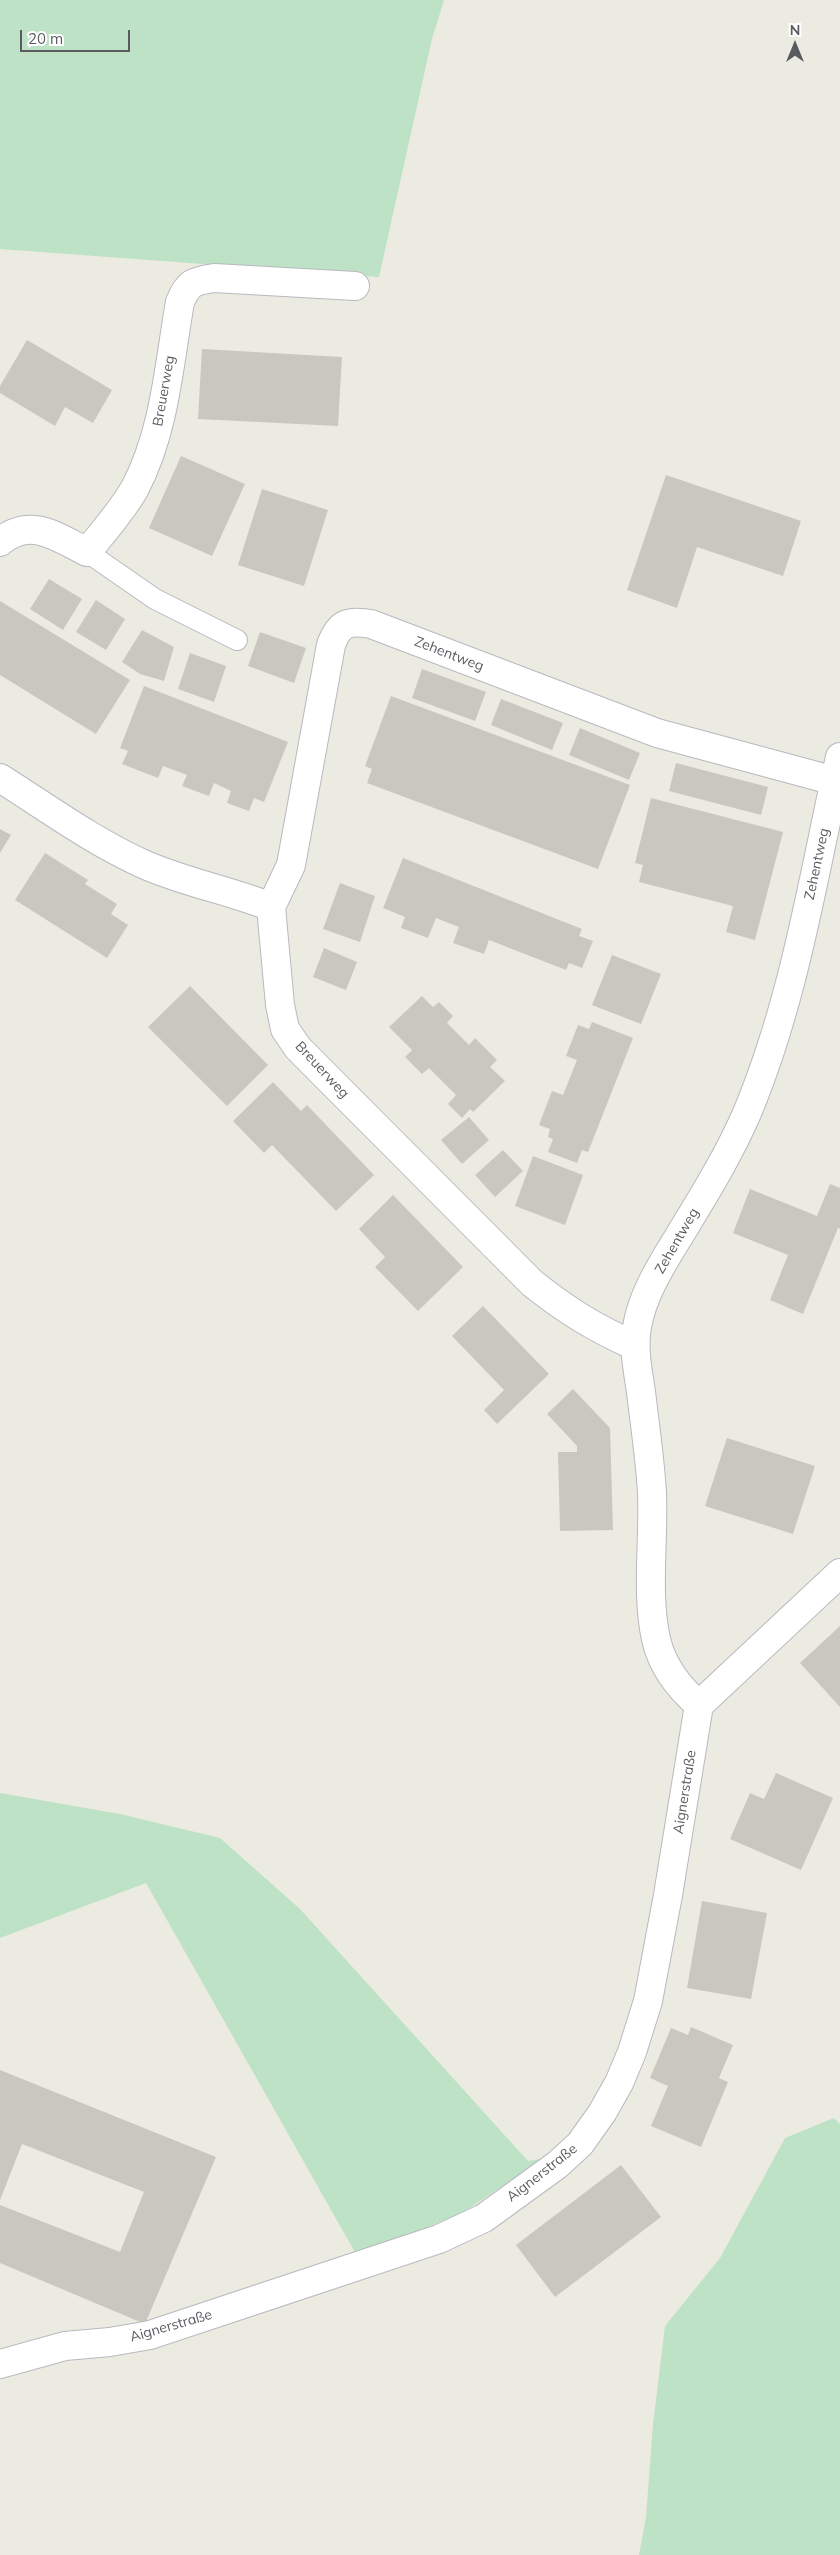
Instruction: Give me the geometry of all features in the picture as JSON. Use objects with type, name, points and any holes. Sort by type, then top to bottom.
[{"type":"street","name":"Breuerweg","points":[[87,552],[118,514],[147,462],[158,429],[180,302],[187,287],[198,280],[214,278],[355,286]]},
{"type":"street","points":[[0,542],[10,533],[27,529],[44,531],[87,552]]},
{"type":"street","name":"Zehentweg","points":[[271,907],[291,865],[331,645],[336,633],[344,625],[356,622],[371,624],[657,733],[837,769],[798,960],[770,1056],[727,1158],[663,1263],[643,1306],[634,1346],[649,1456],[652,1519],[652,1616],[656,1640],[666,1668],[682,1691],[699,1705]]},
{"type":"street","points":[[0,778],[111,848],[142,864],[238,894],[271,907]]},
{"type":"street","name":"Breuerweg","points":[[271,907],[280,1006],[286,1029],[298,1048],[532,1283],[565,1310],[598,1329],[634,1346]]},
{"type":"street","points":[[699,1705],[840,1573]]},
{"type":"street","name":"Aignerstraße","points":[[0,2364],[65,2346],[110,2342],[150,2335],[439,2239],[484,2218],[557,2165],[580,2144],[620,2083],[648,2001],[668,1895],[699,1705]]},
{"type":"lane","points":[[87,552],[154,599],[238,640]]},
{"type":"green space","points":[[0,0],[444,0],[432,39],[379,277],[0,249]]},
{"type":"green space","points":[[0,1793],[120,1814],[220,1838],[300,1909],[528,2161],[545,2158],[457,2216],[356,2254],[146,1883],[0,1938]]},
{"type":"green space","points":[[834,2118],[840,2124],[840,2555],[639,2555],[646,2517],[653,2424],[665,2326],[720,2258],[785,2138]]},
{"type":"building","points":[[27,340],[112,390],[93,423],[65,407],[55,426],[0,393],[0,386]]},
{"type":"building","points":[[202,349],[342,357],[338,426],[198,419]]},
{"type":"building","points":[[181,456],[245,484],[212,556],[149,528]]},
{"type":"building","points":[[666,475],[801,521],[783,576],[697,547],[677,608],[627,590]]},
{"type":"building","points":[[262,489],[328,510],[304,586],[238,565]]},
{"type":"building","points":[[49,579],[82,599],[63,630],[30,609]]},
{"type":"building","points":[[96,600],[125,619],[106,650],[76,632]]},
{"type":"building","points":[[0,601],[130,680],[96,734],[0,675]]},
{"type":"building","points":[[142,630],[174,647],[164,681],[140,674],[122,662]]},
{"type":"building","points":[[260,632],[306,648],[294,683],[248,666]]},
{"type":"building","points":[[190,653],[226,666],[214,702],[178,689]]},
{"type":"building","points":[[422,669],[486,692],[475,721],[412,698]]},
{"type":"building","points":[[144,686],[288,742],[264,802],[254,798],[249,811],[227,803],[231,791],[214,783],[209,796],[182,786],[187,775],[163,766],[158,778],[122,764],[128,751],[120,748]]},
{"type":"building","points":[[391,696],[630,785],[598,869],[367,783],[372,769],[365,766]]},
{"type":"building","points":[[501,699],[563,723],[552,750],[491,725]]},
{"type":"building","points":[[580,728],[640,753],[629,780],[569,755]]},
{"type":"building","points":[[676,763],[768,787],[761,815],[669,791]]},
{"type":"building","points":[[651,798],[783,832],[755,940],[726,932],[733,906],[639,882],[643,865],[635,863]]},
{"type":"building","points":[[0,829],[11,835],[0,853]]},
{"type":"building","points":[[45,853],[88,880],[85,884],[117,904],[111,914],[128,925],[107,958],[15,900]]},
{"type":"building","points":[[403,858],[582,929],[579,936],[593,941],[582,968],[569,963],[566,970],[489,940],[484,954],[453,943],[459,927],[436,918],[428,938],[401,928],[405,917],[383,908]]},
{"type":"building","points":[[340,883],[375,896],[360,942],[323,929]]},
{"type":"building","points":[[324,948],[357,962],[346,990],[313,977]]},
{"type":"building","points":[[612,955],[661,974],[641,1024],[592,1005]]},
{"type":"building","points":[[190,986],[268,1065],[227,1106],[148,1027]]},
{"type":"building","points":[[422,996],[433,1007],[439,1002],[453,1016],[447,1023],[469,1045],[475,1038],[497,1060],[490,1067],[505,1081],[473,1112],[470,1109],[462,1118],[448,1104],[456,1095],[429,1068],[422,1074],[405,1057],[412,1050],[389,1027]]},
{"type":"building","points":[[592,1022],[633,1038],[588,1152],[582,1150],[577,1163],[548,1152],[553,1139],[548,1137],[550,1129],[539,1125],[552,1091],[563,1095],[577,1060],[566,1056],[578,1025],[589,1029]]},
{"type":"building","points":[[273,1082],[301,1111],[307,1105],[374,1175],[336,1211],[272,1145],[264,1153],[233,1121]]},
{"type":"building","points":[[469,1117],[489,1140],[462,1164],[441,1140]]},
{"type":"building","points":[[503,1150],[523,1171],[495,1197],[475,1175]]},
{"type":"building","points":[[533,1156],[583,1175],[565,1225],[515,1206]]},
{"type":"building","points":[[830,1184],[840,1188],[840,1229],[838,1228],[803,1314],[770,1300],[788,1255],[733,1233],[750,1189],[817,1216]]},
{"type":"building","points":[[393,1195],[463,1267],[418,1311],[375,1267],[385,1257],[359,1229]]},
{"type":"building","points":[[483,1306],[549,1374],[497,1424],[484,1410],[504,1390],[452,1336]]},
{"type":"building","points":[[573,1389],[610,1428],[613,1530],[560,1531],[558,1452],[577,1452],[577,1446],[547,1414]]},
{"type":"building","points":[[727,1438],[815,1466],[793,1534],[705,1506]]},
{"type":"building","points":[[840,1626],[840,1707],[800,1663]]},
{"type":"building","points":[[776,1773],[833,1798],[801,1870],[730,1839],[750,1793],[764,1799]]},
{"type":"building","points":[[702,1901],[767,1913],[751,1999],[687,1988]]},
{"type":"building","points":[[691,2027],[733,2045],[719,2078],[728,2082],[701,2147],[651,2126],[668,2086],[650,2078],[671,2028],[688,2035]]},
{"type":"building","points":[[0,2070],[216,2157],[145,2324],[0,2263],[0,2205],[120,2252],[144,2192],[22,2144],[0,2200]]},
{"type":"building","points":[[621,2165],[661,2217],[555,2297],[516,2245]]}]
